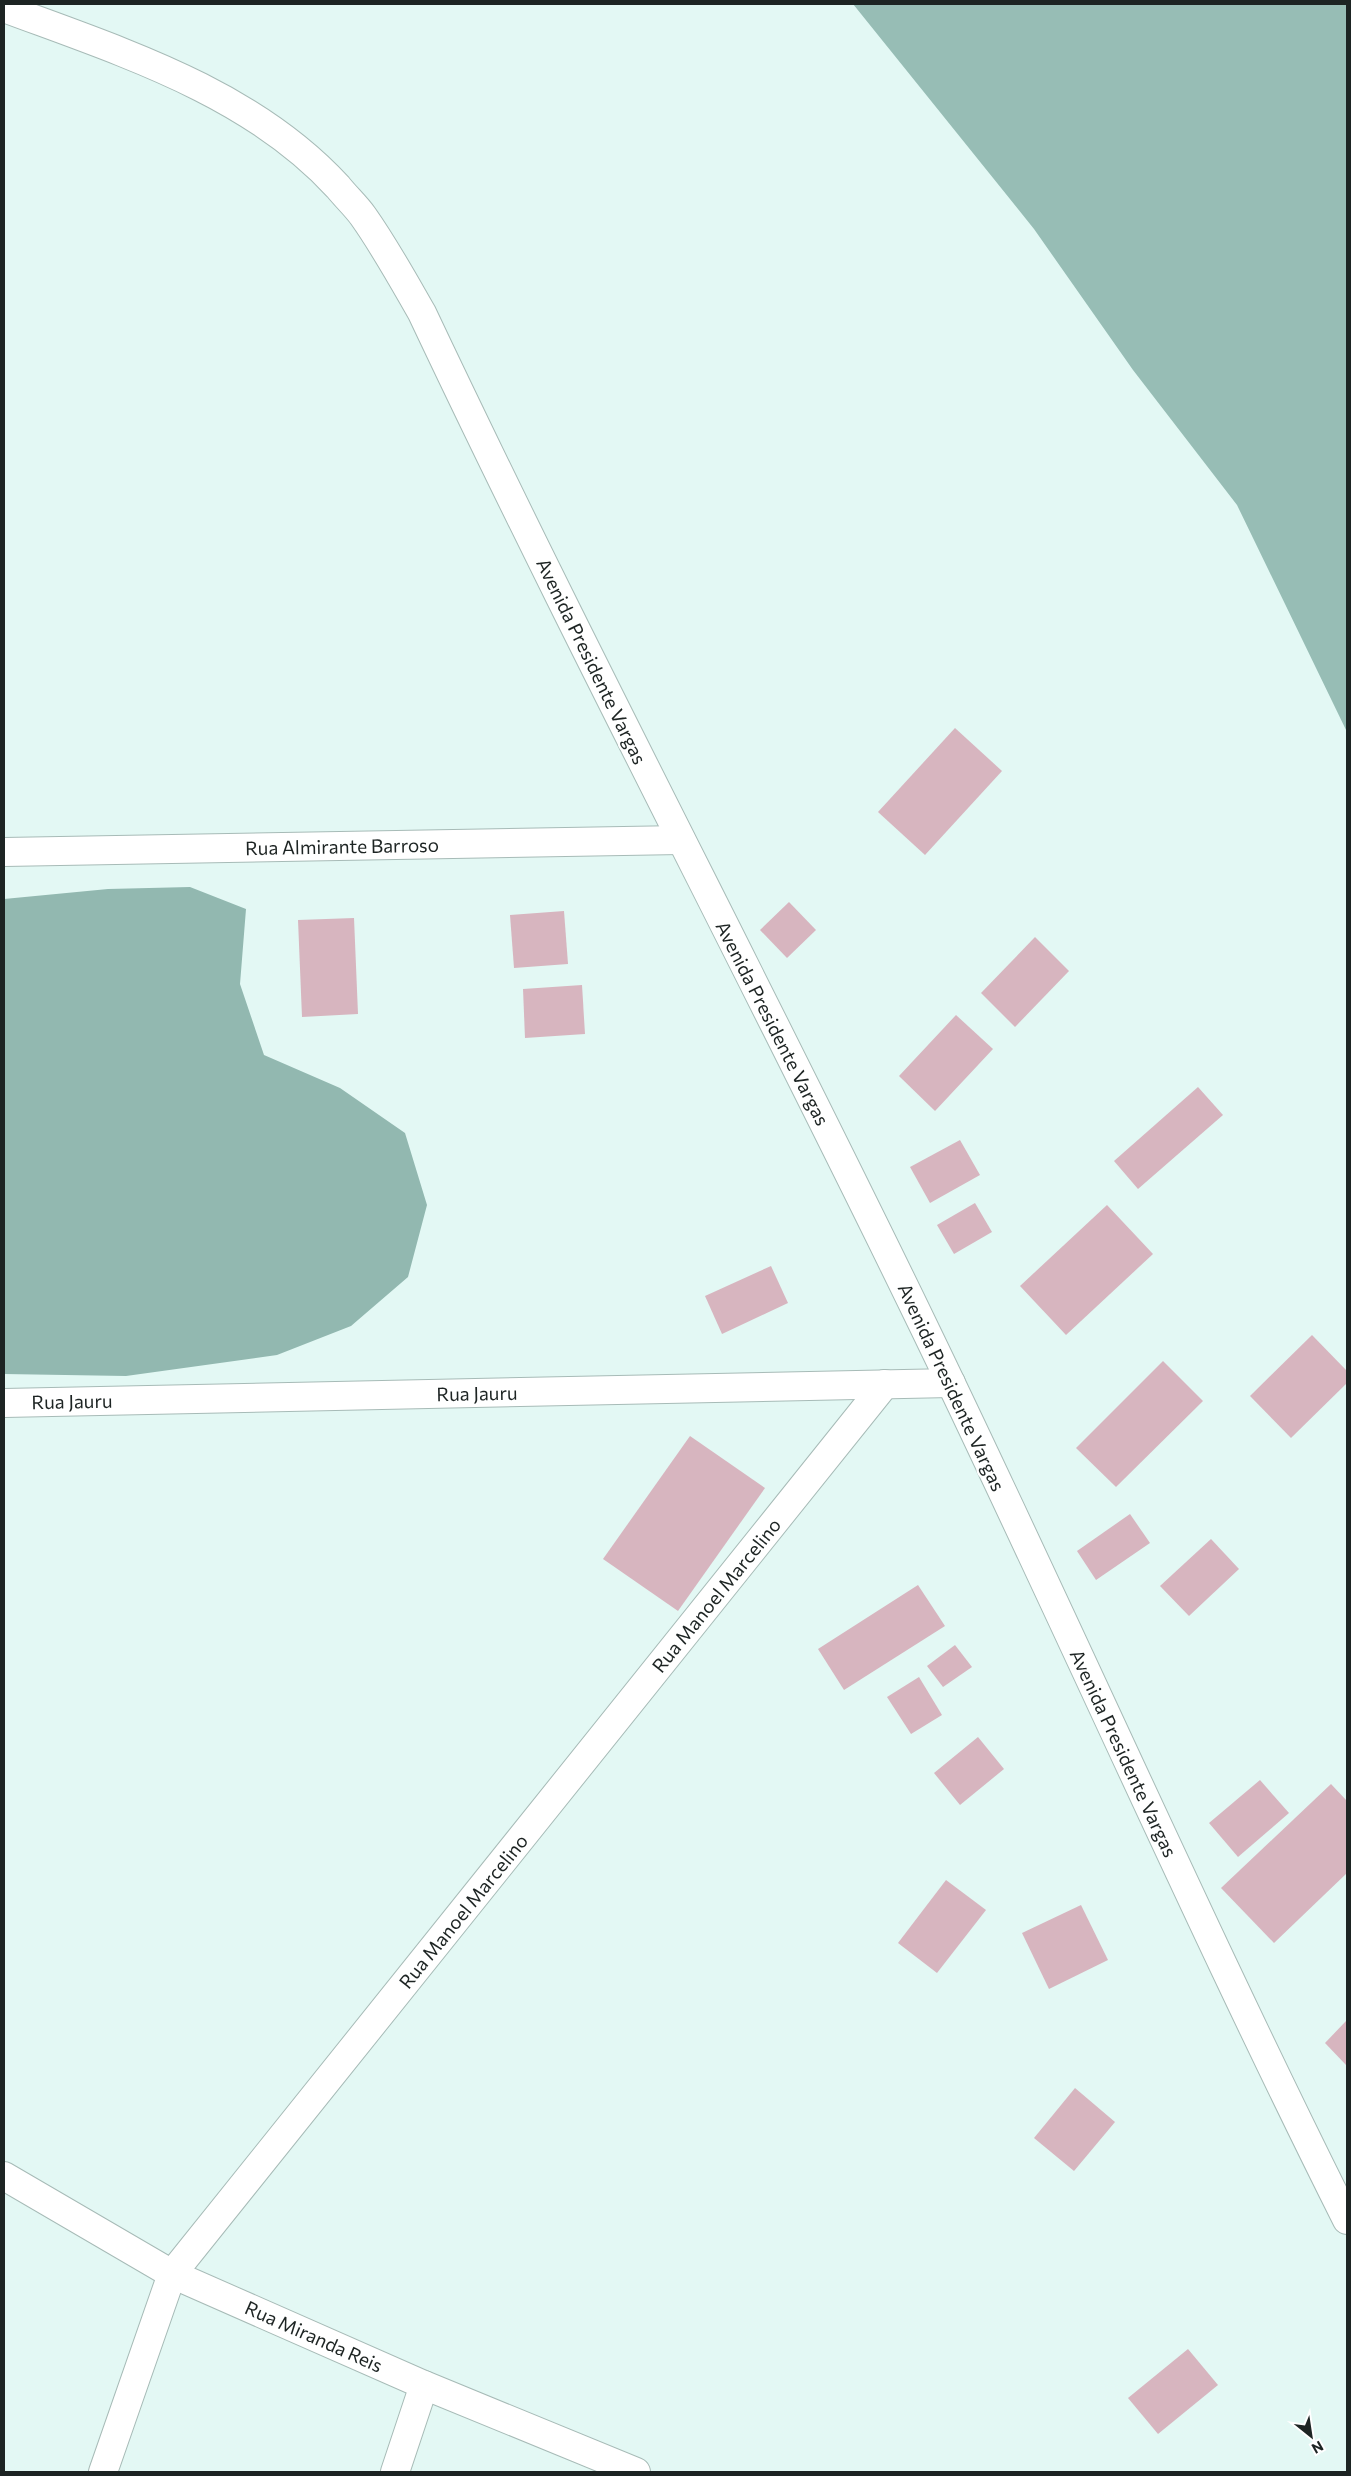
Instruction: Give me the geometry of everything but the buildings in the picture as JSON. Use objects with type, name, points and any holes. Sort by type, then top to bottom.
[{"type":"street","name":"Avenida Presidente Vargas","points":[[4,8],[146,62],[208,91],[262,122],[314,161],[362,214],[422,313],[951,1383],[1277,2081],[1347,2220]]},
{"type":"street","name":"Rua Almirante Barroso","points":[[4,852],[681,840]]},
{"type":"street","name":"Rua Jauru","points":[[4,1403],[951,1383]]},
{"type":"street","name":"Rua Manoel Marcelino","points":[[103,2472],[172,2274],[885,1384]]},
{"type":"street","name":"Rua Miranda Reis","points":[[4,2176],[172,2274],[424,2385],[636,2472]]},
{"type":"street","points":[[395,2472],[424,2385]]},
{"type":"shaded area","points":[[853,4],[1347,4],[1347,732],[1237,505],[1133,370],[1034,229]]},
{"type":"shaded area","points":[[190,887],[246,909],[240,984],[264,1055],[340,1088],[405,1133],[427,1205],[408,1277],[351,1326],[277,1355],[126,1376],[4,1374],[4,899],[108,889]]}]
